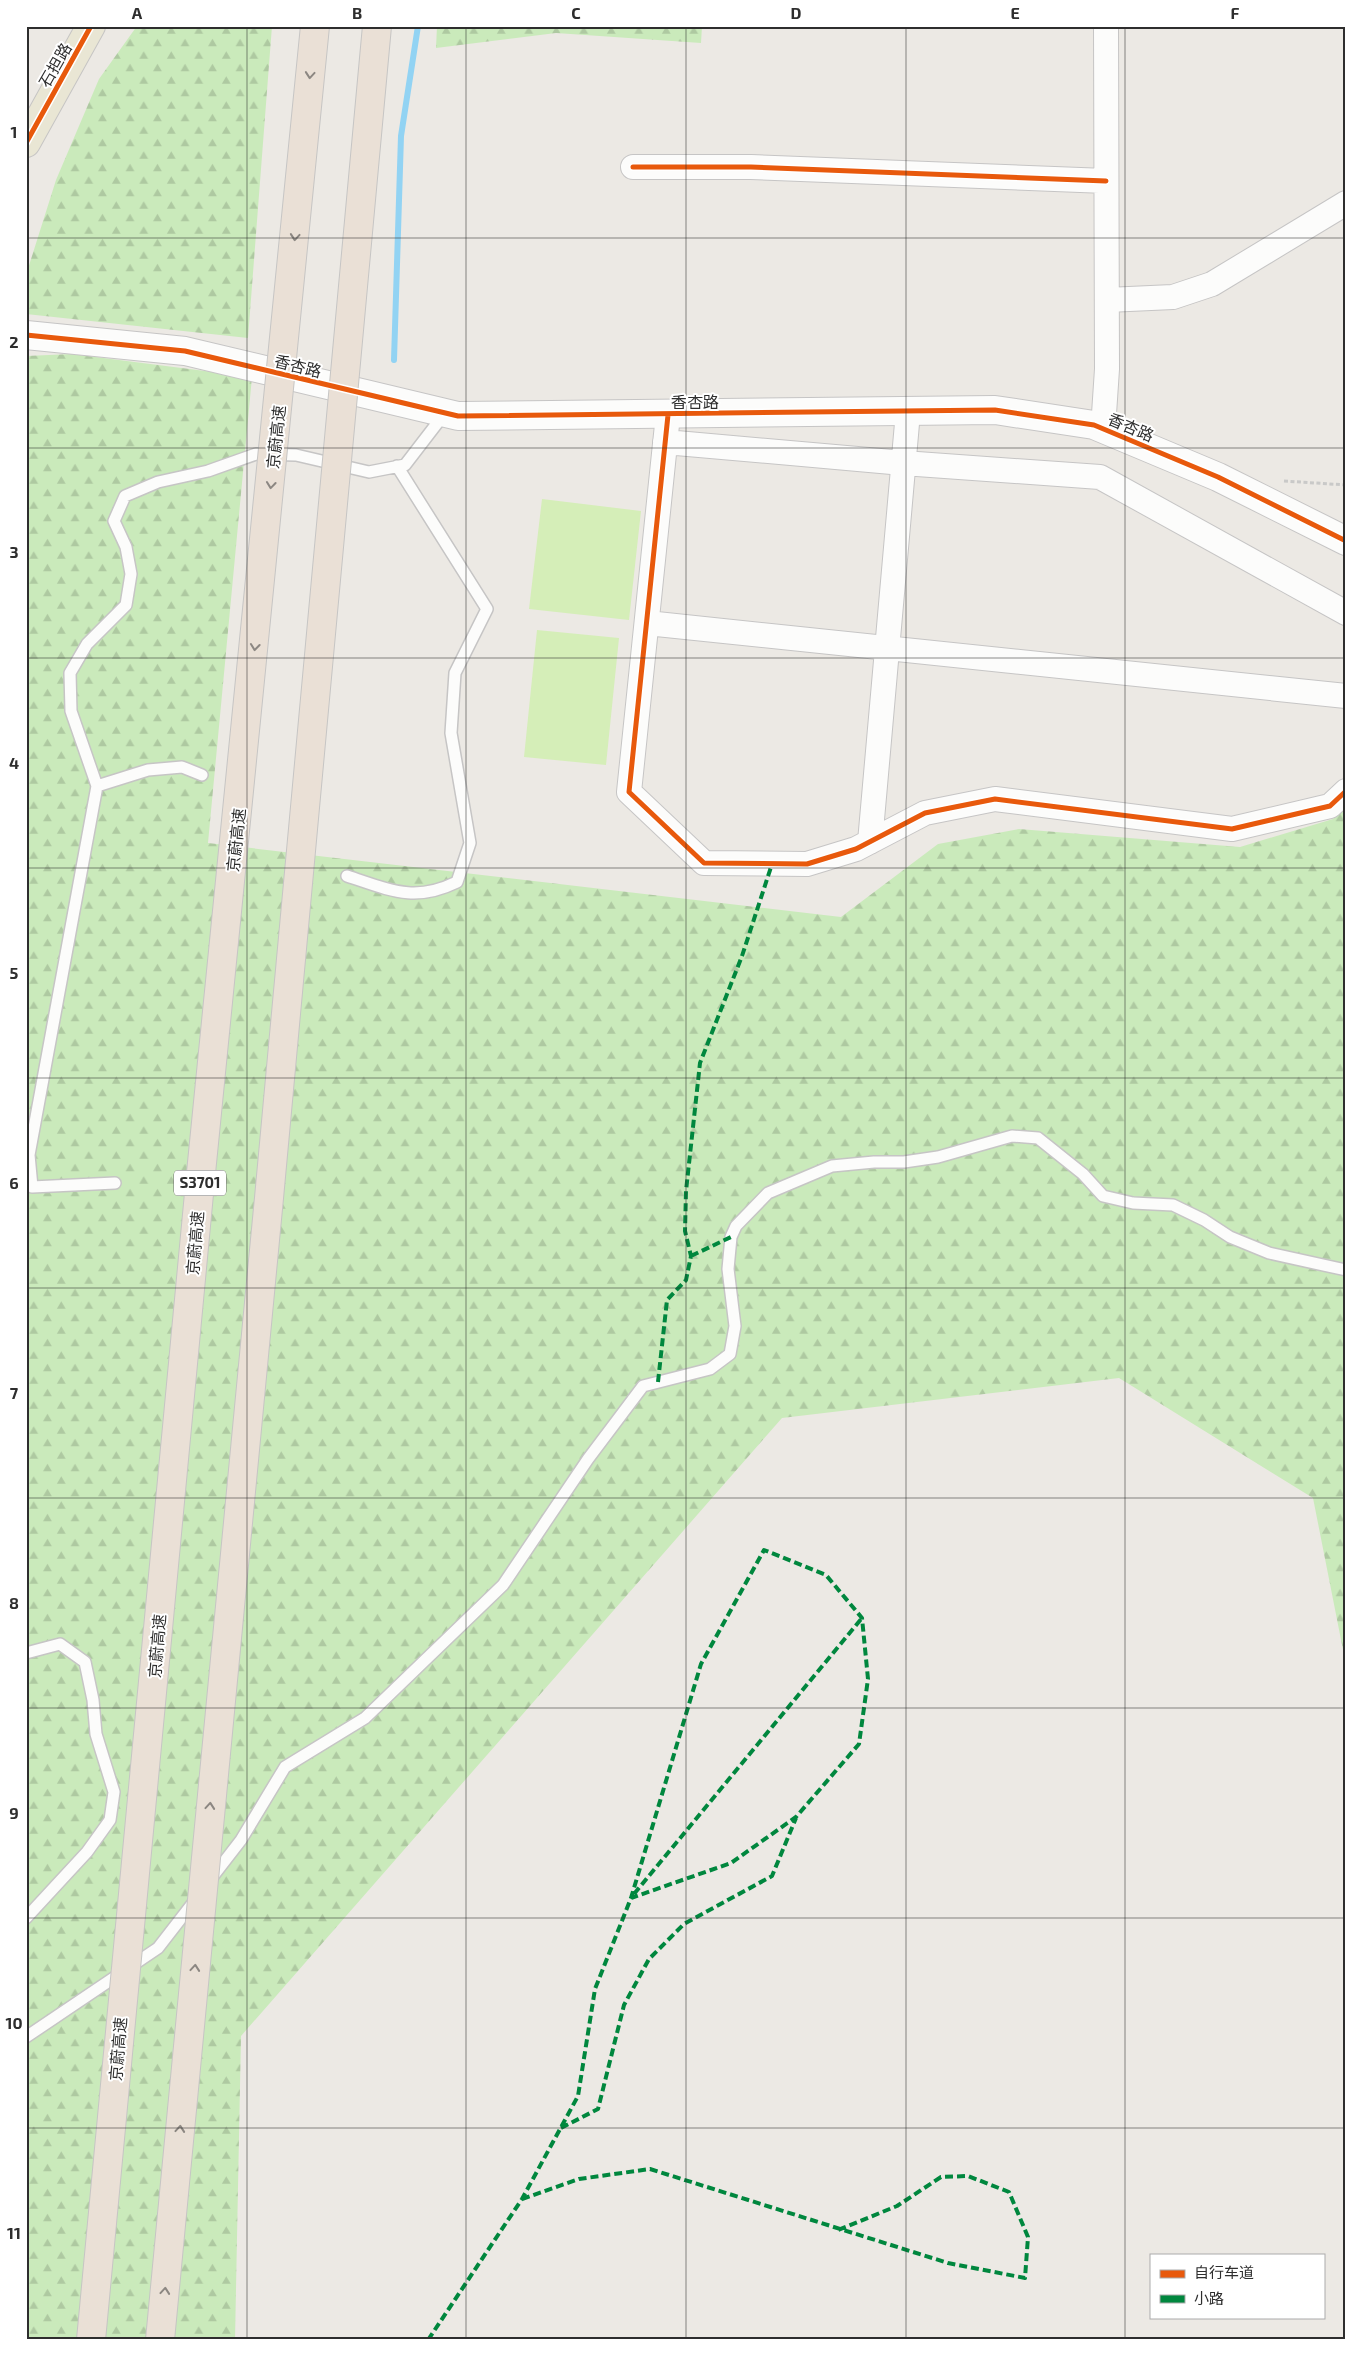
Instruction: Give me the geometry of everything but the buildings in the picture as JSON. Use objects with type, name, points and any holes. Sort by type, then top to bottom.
[{"type":"highway","name":"京蔚高速","points":[[91,2340],[200,1183],[315,26]]},
{"type":"highway","points":[[160,2340],[271,1179],[377,26]]},
{"type":"main road","name":"石担路","points":[[26,143],[92,26]]},
{"type":"street","points":[[1103,429],[1107,369],[1106,26]]},
{"type":"street","points":[[633,167],[751,167],[1106,181]]},
{"type":"street","points":[[1107,300],[1173,297],[1212,284],[1346,203]]},
{"type":"street","name":"香杏路","points":[[26,335],[185,351],[458,416],[995,410],[1094,425],[1218,477],[1346,541]]},
{"type":"street","points":[[870,842],[908,412]]},
{"type":"street","points":[[668,415],[629,792],[704,863],[807,864],[856,849],[925,813],[995,799],[1232,829],[1330,806],[1346,791]]},
{"type":"street","points":[[666,442],[903,463],[1100,477],[1346,613]]},
{"type":"street","points":[[647,623],[1346,696]]},
{"type":"lane","points":[[115,1183],[32,1188],[30,1154],[97,786],[71,711],[70,673],[87,644],[126,605],[131,574],[126,547],[114,521],[125,496],[158,482],[208,471],[256,454],[296,455],[369,472],[405,465],[445,413]]},
{"type":"lane","points":[[347,876],[402,893],[437,892],[458,882],[470,843],[451,733],[455,673],[487,609],[397,466]]},
{"type":"lane","points":[[97,786],[148,770],[182,767],[202,775]]},
{"type":"lane","points":[[26,2037],[158,1948],[241,1840],[285,1767],[365,1718],[503,1585],[588,1459],[643,1386],[710,1369],[730,1354],[735,1326],[728,1269],[731,1237],[736,1226],[768,1193],[832,1166],[874,1162],[904,1162],[938,1157],[1012,1136],[1038,1138],[1083,1174],[1103,1196],[1133,1203],[1173,1206],[1204,1220],[1230,1237],[1269,1253],[1346,1270]]},
{"type":"lane","points":[[26,1653],[60,1644],[85,1662],[93,1700],[96,1734],[114,1792],[110,1820],[87,1852],[26,1918]]},
{"type":"green space","points":[[137,26],[272,26],[248,338],[26,314],[26,275],[56,180],[99,79]]},
{"type":"green space","points":[[437,26],[702,26],[701,43],[556,33],[436,48]]},
{"type":"green space","points":[[72,354],[252,377],[208,843],[841,917],[938,844],[1019,829],[1240,847],[1333,819],[1346,808],[1346,1665],[1313,1498],[1119,1378],[782,1418],[241,2036],[235,2340],[26,2340],[26,356]]},
{"type":"green space","points":[[542,499],[641,511],[629,620],[529,609]]},
{"type":"green space","points":[[537,630],[619,638],[606,765],[524,757]]},
{"type":"waterway","points":[[394,360],[401,136],[418,26]]},
{"type":"marked path","points":[[658,1382],[667,1300],[686,1280],[691,1256],[685,1231],[686,1191],[700,1063],[742,956],[772,864]]},
{"type":"marked path","points":[[691,1256],[731,1237]]},
{"type":"marked path","points":[[428,2340],[522,2199],[578,2096],[595,1989],[631,1898],[701,1664],[764,1550],[826,1575],[862,1618],[868,1679],[859,1744],[796,1817],[731,1863],[631,1898]]},
{"type":"marked path","points":[[634,1894],[862,1618]]},
{"type":"marked path","points":[[561,2128],[598,2109],[624,2005],[649,1959],[684,1924],[772,1876],[796,1818]]},
{"type":"marked path","points":[[522,2199],[579,2179],[650,2169],[948,2263],[1025,2278],[1028,2237],[1009,2192],[968,2176],[941,2177],[897,2206],[838,2230]]},
{"type":"cycle path","points":[[26,143],[91,26]]},
{"type":"cycle path","points":[[633,167],[751,167],[1106,181]]},
{"type":"cycle path","points":[[26,335],[185,351],[458,416],[995,410],[1094,425],[1218,477],[1346,541]]},
{"type":"cycle path","points":[[668,415],[629,792],[704,863],[807,864],[856,849],[925,813],[995,799],[1232,829],[1330,806],[1346,791]]}]
